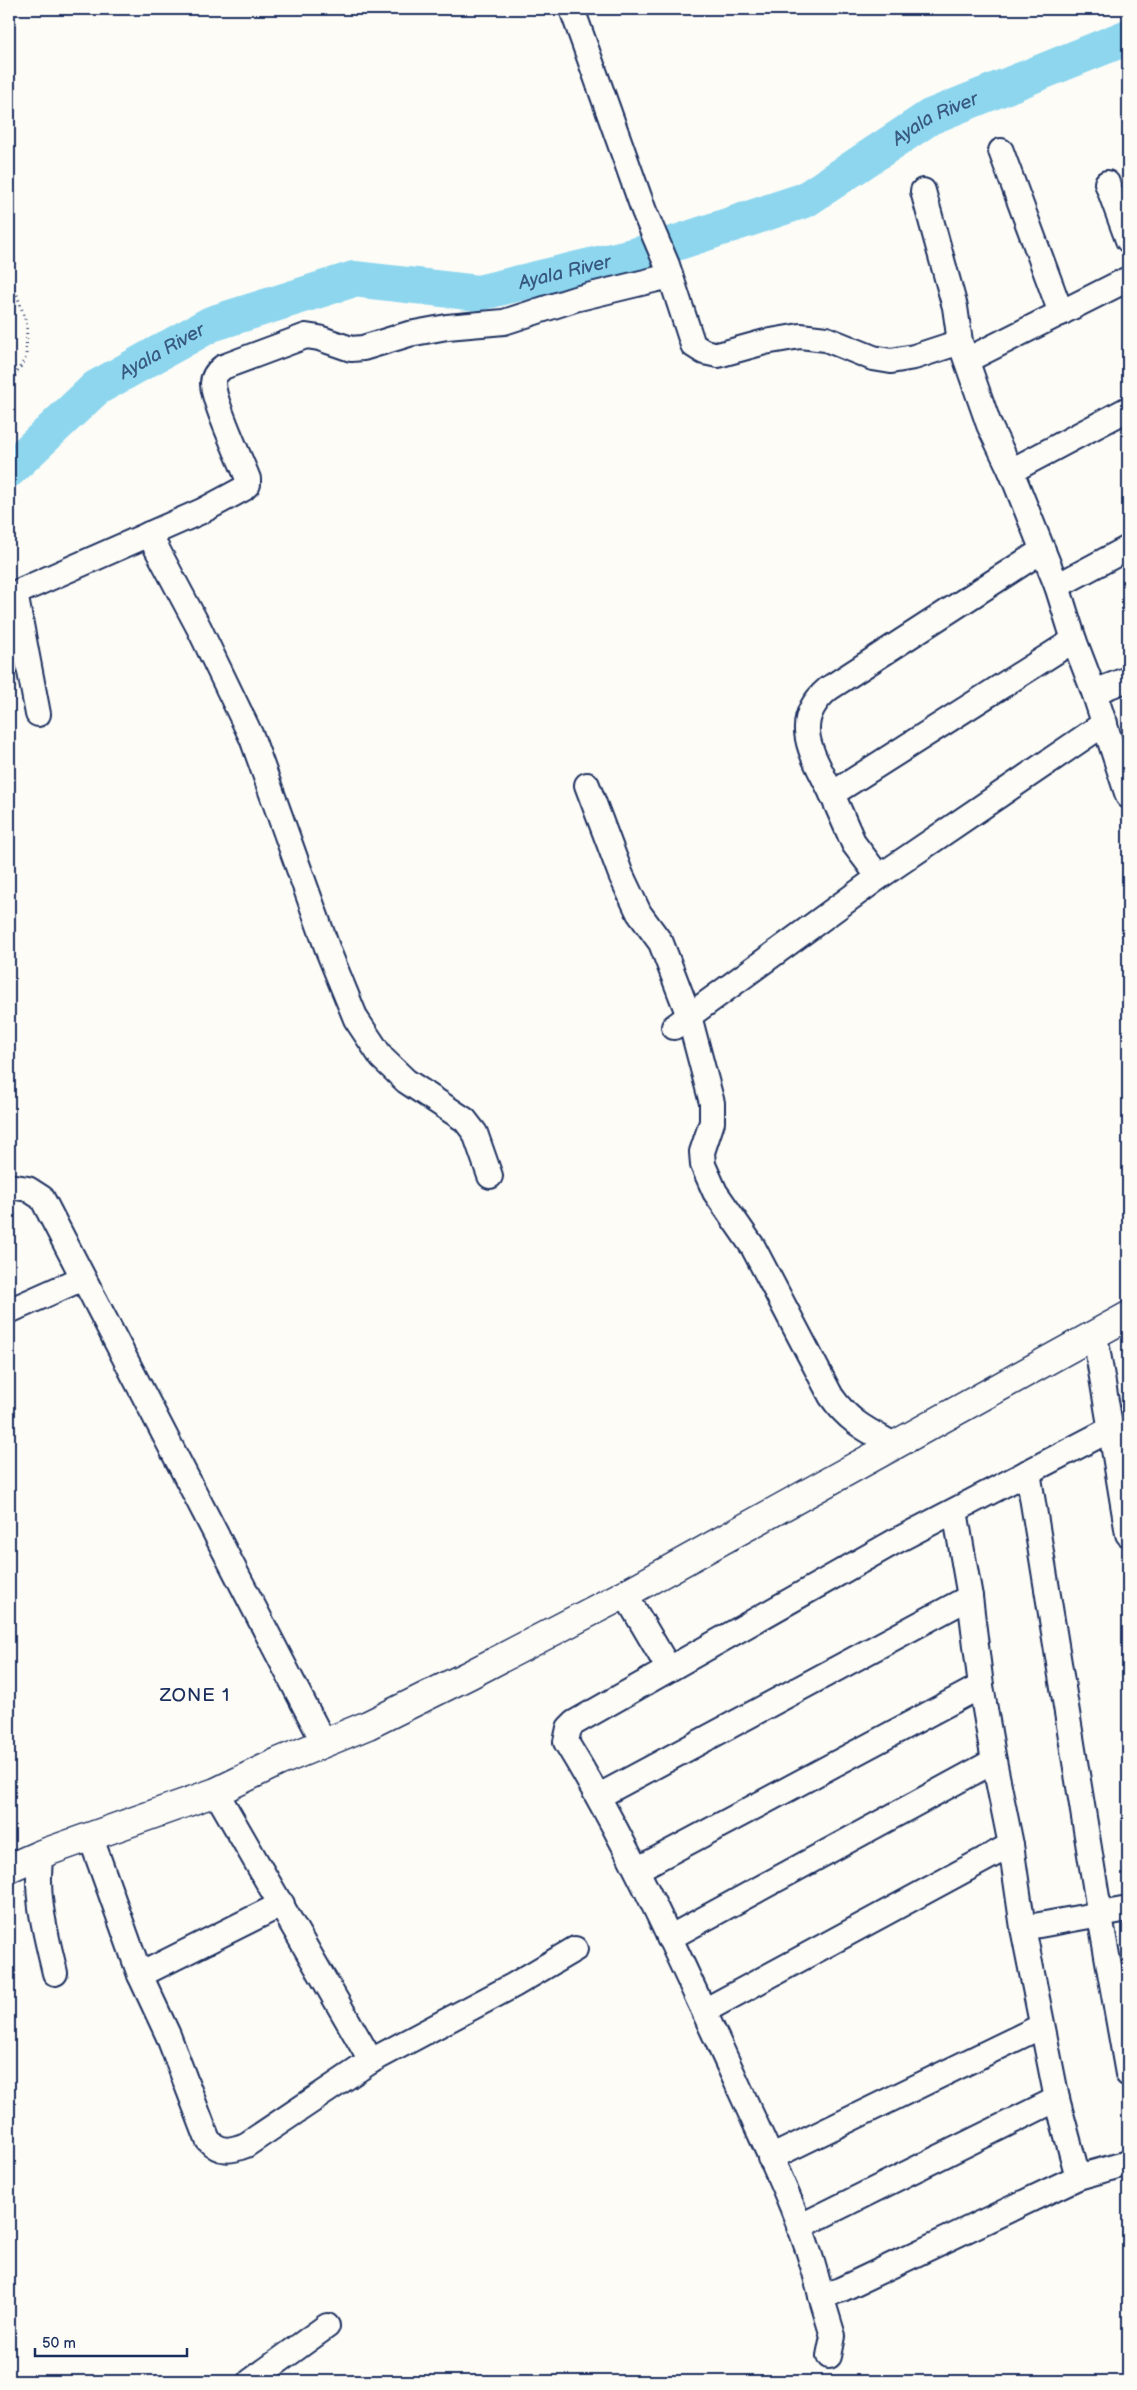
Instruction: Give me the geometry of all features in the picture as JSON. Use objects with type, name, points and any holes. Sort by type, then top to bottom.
[{"type":"street","points":[[572,9],[644,210],[668,270],[693,344],[704,352],[718,355],[765,342],[800,336],[826,339],[873,358],[891,361],[964,351],[1061,313],[1128,279]]},
{"type":"street","points":[[1001,151],[1061,313]]},
{"type":"street","points":[[1107,183],[1128,240]]},
{"type":"street","points":[[923,191],[955,307],[964,351],[989,425],[1011,470],[1057,586],[1074,640],[1105,723],[1128,796]]},
{"type":"street","points":[[38,714],[16,598],[20,591],[202,511],[243,489],[248,484],[248,479],[219,406],[213,383],[216,374],[223,367],[306,336],[319,338],[351,349],[363,348],[409,334],[448,327],[504,322],[668,270]]},
{"type":"street","points":[[1011,470],[1128,409]]},
{"type":"street","points":[[149,534],[199,628],[252,738],[329,953],[356,1019],[382,1058],[406,1082],[465,1120],[476,1132],[490,1176]]},
{"type":"street","points":[[1057,586],[1128,548]]},
{"type":"street","points":[[879,877],[854,844],[807,742],[806,723],[814,701],[828,689],[1043,550]]},
{"type":"street","points":[[832,794],[1074,640]]},
{"type":"street","points":[[1094,692],[1128,679]]},
{"type":"street","points":[[682,1021],[879,877],[1105,723]]},
{"type":"street","points":[[587,785],[621,875],[639,914],[661,943],[682,1021],[712,1103],[712,1122],[702,1152],[703,1165],[715,1192],[754,1247],[831,1396],[843,1413],[857,1425],[894,1445]]},
{"type":"street","points":[[9,1186],[28,1189],[42,1198],[324,1743]]},
{"type":"street","points":[[9,1311],[83,1278]]},
{"type":"street","points":[[9,1868],[41,1854],[91,1838],[216,1792],[368,1725],[469,1676],[625,1594],[1128,1316]]},
{"type":"street","points":[[1094,1335],[1128,1534]]},
{"type":"street","points":[[829,2356],[833,2336],[799,2227],[704,2011],[638,1869],[599,1796],[566,1742],[569,1728],[669,1669],[894,1542],[1111,1429]]},
{"type":"street","points":[[1028,1472],[1100,1916],[1128,2074]]},
{"type":"street","points":[[956,1511],[970,1597],[981,1686],[1011,1845],[1023,1928],[1057,2099],[1078,2177]]},
{"type":"street","points":[[625,1594],[669,1669]]},
{"type":"street","points":[[599,1796],[970,1597]]},
{"type":"street","points":[[638,1869],[981,1686]]},
{"type":"street","points":[[669,1938],[994,1761]]},
{"type":"street","points":[[216,1792],[372,2060]]},
{"type":"street","points":[[91,1838],[140,1975],[168,2035],[208,2140],[215,2147],[229,2150],[246,2145],[372,2060],[514,1985],[575,1949]]},
{"type":"street","points":[[704,2011],[1011,1845]]},
{"type":"street","points":[[41,1854],[38,1874],[42,1912],[55,1973]]},
{"type":"street","points":[[140,1975],[282,1904]]},
{"type":"street","points":[[1023,1928],[1100,1916],[1128,1908]]},
{"type":"street","points":[[770,2158],[1042,2026]]},
{"type":"street","points":[[799,2227],[1057,2099]]},
{"type":"street","points":[[821,2296],[840,2290],[1078,2177],[1128,2163]]},
{"type":"street","points":[[251,2381],[327,2326]]},
{"type":"path","points":[[9,271],[27,325],[26,357],[9,386]]},
{"type":"waterway","name":"Ayala River","points":[[9,470],[96,388],[211,324],[354,279],[478,293],[649,252],[805,200],[930,117],[1128,37]]},
{"type":"district","name":"ZONE 1","points":[[195,1695]]}]
